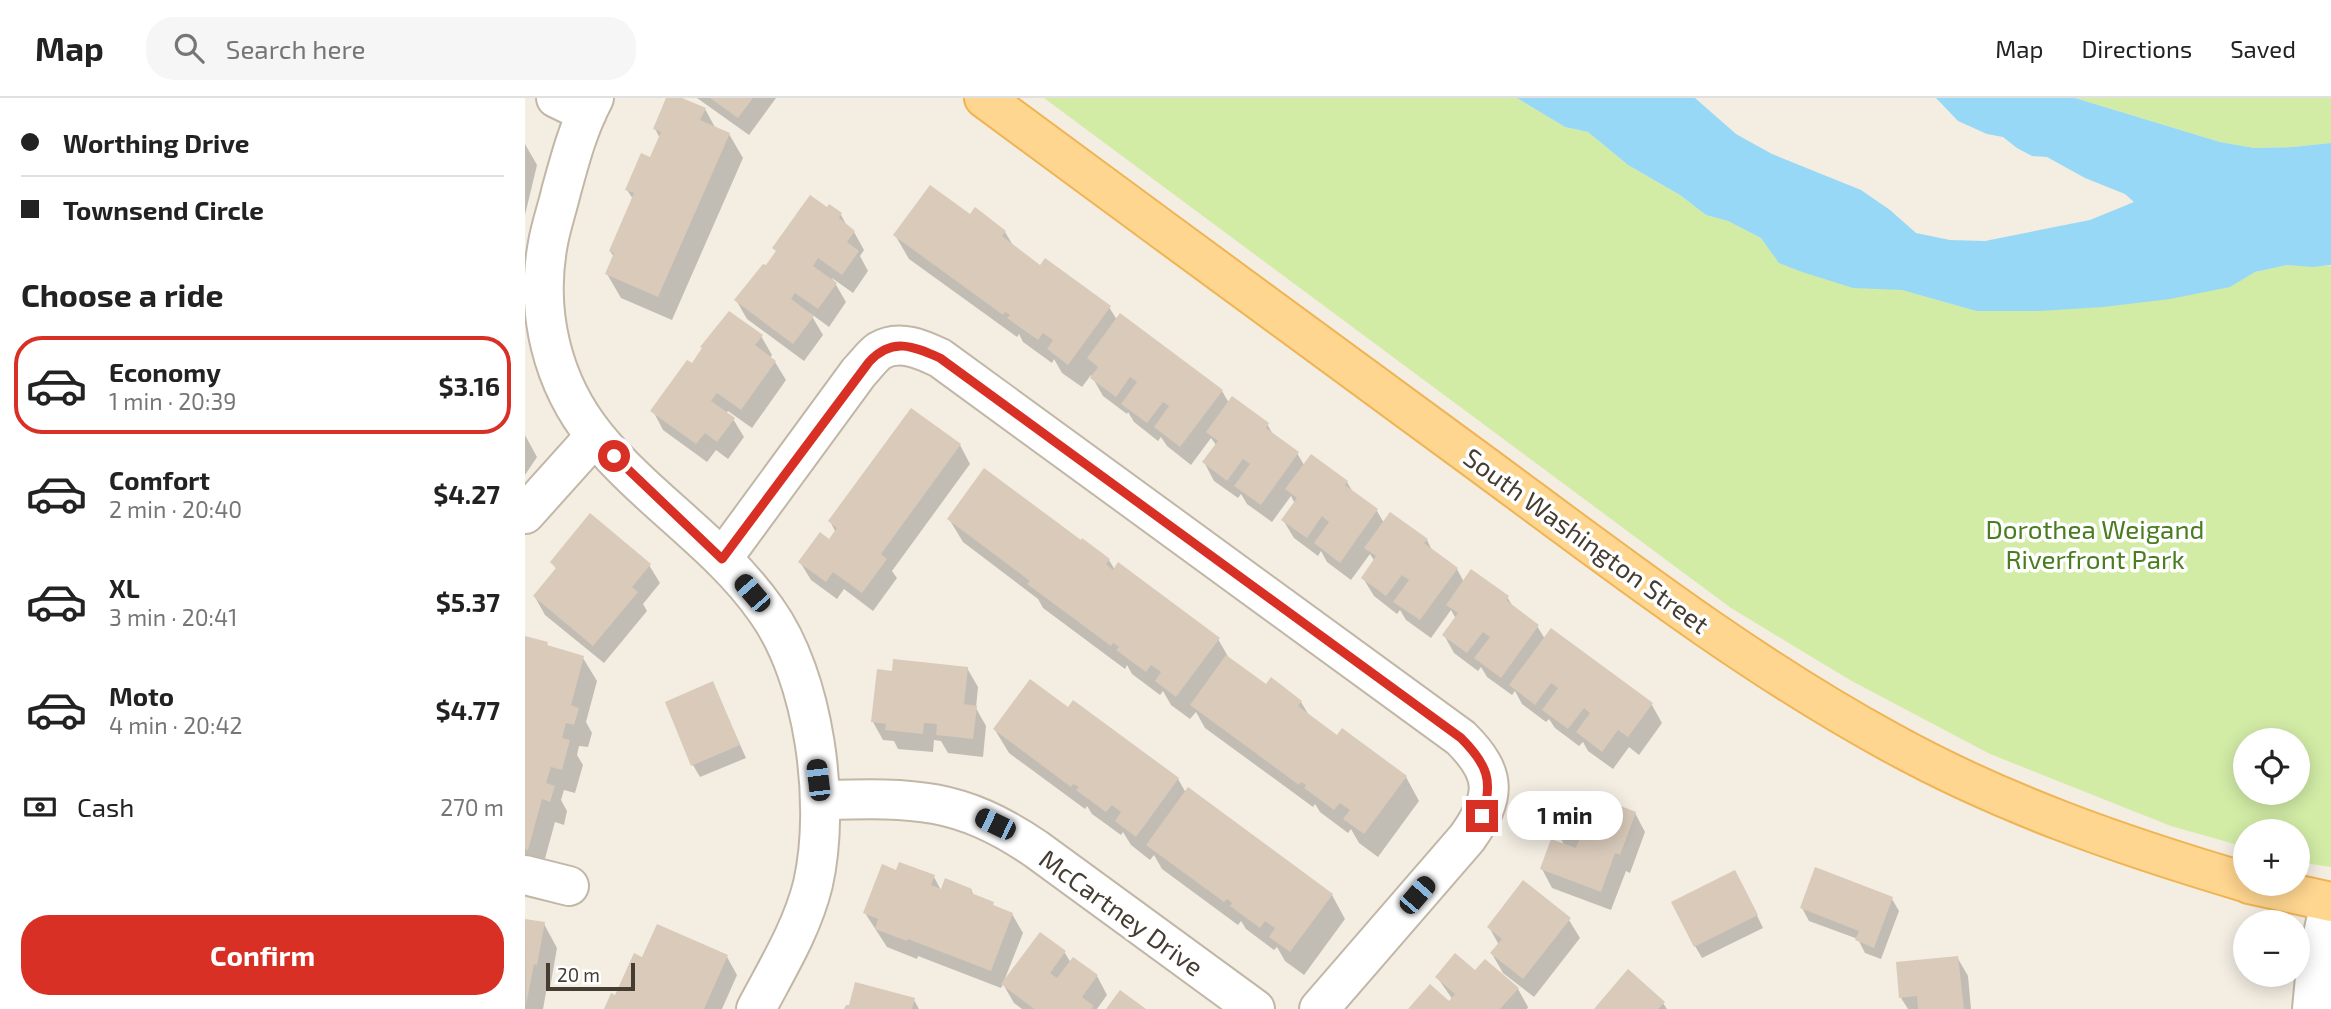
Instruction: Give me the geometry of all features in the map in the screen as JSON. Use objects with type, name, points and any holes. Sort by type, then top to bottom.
[{"type":"main road","name":"South Washington Street","points":[[984,98],[1641,580],[1771,672],[1894,745],[2001,796],[2132,848],[2233,879]]},
{"type":"main road","name":"South Washington Street","points":[[2304,896],[2330,902]]},
{"type":"street","points":[[579,103],[574,143],[548,244],[543,289],[548,341],[563,386],[595,436],[722,559],[767,610],[799,672],[813,739],[821,800],[820,846],[812,886],[796,931],[756,1009]]},
{"type":"street","points":[[722,559],[859,372],[879,351],[898,345],[917,348],[940,358],[1461,738],[1478,754],[1486,771],[1488,799],[1482,816],[1467,838],[1319,1009]]},
{"type":"street","points":[[525,514],[595,436]]},
{"type":"street","name":"McCartney Drive","points":[[821,800],[913,799],[958,809],[1000,826],[1036,849],[1255,1009]]},
{"type":"street","points":[[525,875],[569,886]]},
{"type":"street","points":[[2312,1009],[2316,967],[2330,902]]},
{"type":"green space","name":"Dorothea Weigand Riverfront Park","points":[[1044,98],[1517,98],[1565,127],[1588,132],[1628,165],[1680,195],[1706,215],[1728,221],[1761,238],[1780,263],[1799,271],[1902,290],[1976,311],[2229,287],[2255,272],[2287,265],[2331,266],[2331,867],[2310,864],[2310,819],[2233,819],[2233,844],[2171,826],[1990,754],[1850,680],[1731,608]]},
{"type":"green space","points":[[2075,98],[2331,98],[2331,143],[2254,148],[2220,142]]},
{"type":"water","points":[[1517,98],[1695,98],[1736,134],[1772,154],[1861,190],[1890,210],[1916,233],[1950,240],[1985,241],[2090,220],[2134,202],[2125,194],[2085,178],[2047,157],[2032,156],[2003,137],[1987,134],[1958,121],[1936,98],[2075,98],[2220,142],[2254,148],[2331,143],[2331,265],[2287,265],[2255,272],[2230,287],[2170,299],[2040,311],[1976,311],[1902,290],[1853,288],[1779,263],[1761,238],[1728,221],[1706,215],[1680,195],[1628,165],[1588,132],[1565,127]]},
{"type":"building","points":[[666,98],[682,98],[706,108],[700,120],[730,133],[658,297],[605,274],[614,253],[609,251],[634,193],[625,190],[641,153],[650,157],[661,132],[653,129]]},
{"type":"building","points":[[710,98],[753,98],[738,118]]},
{"type":"building","points":[[930,185],[970,214],[975,207],[1006,231],[1002,236],[1040,265],[1045,258],[1111,306],[1068,365],[1047,349],[1053,340],[1043,333],[1038,340],[1007,318],[1010,315],[1005,312],[1003,315],[893,235]]},
{"type":"building","points":[[810,195],[827,207],[829,204],[842,213],[839,218],[855,231],[847,242],[859,251],[842,275],[818,258],[813,266],[837,283],[818,309],[795,293],[791,299],[814,316],[793,344],[734,300],[763,264],[766,265],[776,251],[772,248]]},
{"type":"building","points":[[729,311],[763,335],[755,345],[776,361],[741,410],[717,393],[711,401],[735,418],[717,442],[705,433],[696,444],[650,411],[687,360],[692,363],[702,348],[700,347]]},
{"type":"building","points":[[1120,313],[1223,390],[1180,447],[1154,427],[1169,406],[1163,402],[1147,423],[1121,404],[1137,382],[1130,377],[1116,397],[1090,378],[1098,367],[1087,358]]},
{"type":"building","points":[[1232,396],[1269,423],[1266,428],[1299,452],[1261,505],[1234,486],[1250,464],[1243,459],[1227,481],[1202,462],[1218,441],[1206,432]]},
{"type":"building","points":[[911,408],[961,444],[881,554],[887,559],[862,593],[833,572],[826,582],[798,562],[820,532],[829,539],[837,528],[828,521]]},
{"type":"building","points":[[1311,454],[1348,481],[1345,485],[1378,509],[1340,563],[1314,543],[1329,522],[1322,516],[1307,538],[1281,520],[1297,498],[1285,489]]},
{"type":"building","points":[[984,468],[1110,559],[1106,564],[1113,570],[1118,562],[1220,638],[1176,697],[1155,681],[1161,672],[1151,665],[1146,672],[1116,650],[1119,647],[1113,643],[1111,646],[1027,584],[1030,581],[947,519]]},
{"type":"building","points":[[1390,512],[1428,539],[1424,543],[1458,568],[1420,620],[1393,602],[1409,580],[1402,575],[1386,596],[1361,578],[1376,556],[1364,548]]},
{"type":"building","points":[[590,513],[651,564],[632,587],[638,592],[593,646],[533,596],[556,568],[550,562]]},
{"type":"building","points":[[1471,569],[1509,596],[1506,600],[1539,625],[1501,678],[1474,658],[1490,637],[1483,632],[1467,653],[1442,635],[1458,613],[1446,605]]},
{"type":"building","points":[[1551,628],[1653,703],[1628,737],[1618,730],[1602,752],[1576,732],[1590,713],[1584,708],[1568,729],[1542,710],[1558,688],[1551,683],[1535,705],[1509,685]]},
{"type":"building","points":[[525,636],[584,656],[571,705],[579,708],[574,725],[566,723],[562,738],[570,740],[562,770],[551,767],[546,783],[555,786],[550,802],[542,799],[528,850],[525,849]]},
{"type":"building","points":[[1226,655],[1266,684],[1271,677],[1302,701],[1298,706],[1337,735],[1342,728],[1407,776],[1364,834],[1343,819],[1350,810],[1340,803],[1334,810],[1304,788],[1306,785],[1301,782],[1299,785],[1190,705]]},
{"type":"building","points":[[893,659],[968,667],[964,704],[977,706],[973,739],[936,735],[937,724],[924,723],[923,734],[885,730],[886,724],[871,722],[877,669],[892,671]]},
{"type":"building","points":[[1030,679],[1068,707],[1073,700],[1179,778],[1136,837],[1115,821],[1121,812],[1112,805],[1106,812],[1076,790],[1079,787],[1073,784],[1071,787],[993,729]]},
{"type":"building","points":[[713,681],[740,745],[691,766],[665,702]]},
{"type":"building","points":[[1188,787],[1333,894],[1290,952],[1269,937],[1275,928],[1265,921],[1260,928],[1230,906],[1232,903],[1227,899],[1224,902],[1146,845]]},
{"type":"building","points":[[1595,796],[1636,812],[1620,855],[1615,853],[1601,892],[1540,869],[1551,839],[1576,848],[1579,840],[1554,831],[1565,801],[1590,810]]},
{"type":"building","points":[[899,862],[935,875],[931,885],[941,889],[945,878],[972,889],[971,893],[1013,913],[991,971],[875,929],[878,919],[863,913],[882,864],[896,870]]},
{"type":"building","points":[[1815,867],[1893,897],[1874,948],[1855,940],[1859,931],[1800,908]]},
{"type":"building","points":[[1735,870],[1758,915],[1694,947],[1671,902]]},
{"type":"building","points":[[1523,880],[1571,918],[1523,979],[1490,953],[1502,939],[1487,927]]},
{"type":"building","points":[[525,919],[545,922],[526,1005]]},
{"type":"building","points":[[657,924],[728,955],[704,1009],[604,1009],[611,993],[615,995],[634,953],[642,957]]},
{"type":"building","points":[[1040,932],[1066,951],[1050,973],[1057,978],[1073,957],[1098,975],[1082,997],[1094,1006],[1091,1009],[1034,1009],[1001,984]]},
{"type":"building","points":[[1455,953],[1475,970],[1485,959],[1519,988],[1500,1009],[1408,1009],[1430,984],[1449,1001],[1455,994],[1435,977]]},
{"type":"building","points":[[1958,956],[1964,1009],[1918,1009],[1917,996],[1899,998],[1896,962]]},
{"type":"building","points":[[1628,969],[1665,1002],[1658,1009],[1594,1009]]},
{"type":"building","points":[[855,982],[915,998],[912,1009],[844,1009],[849,1005]]},
{"type":"building","points":[[1120,990],[1146,1009],[1106,1009]]},
{"type":"route","points":[[614,456],[722,559],[859,372],[879,351],[898,345],[917,348],[940,358],[1461,738],[1478,754],[1486,771],[1489,789],[1482,816]]}]
